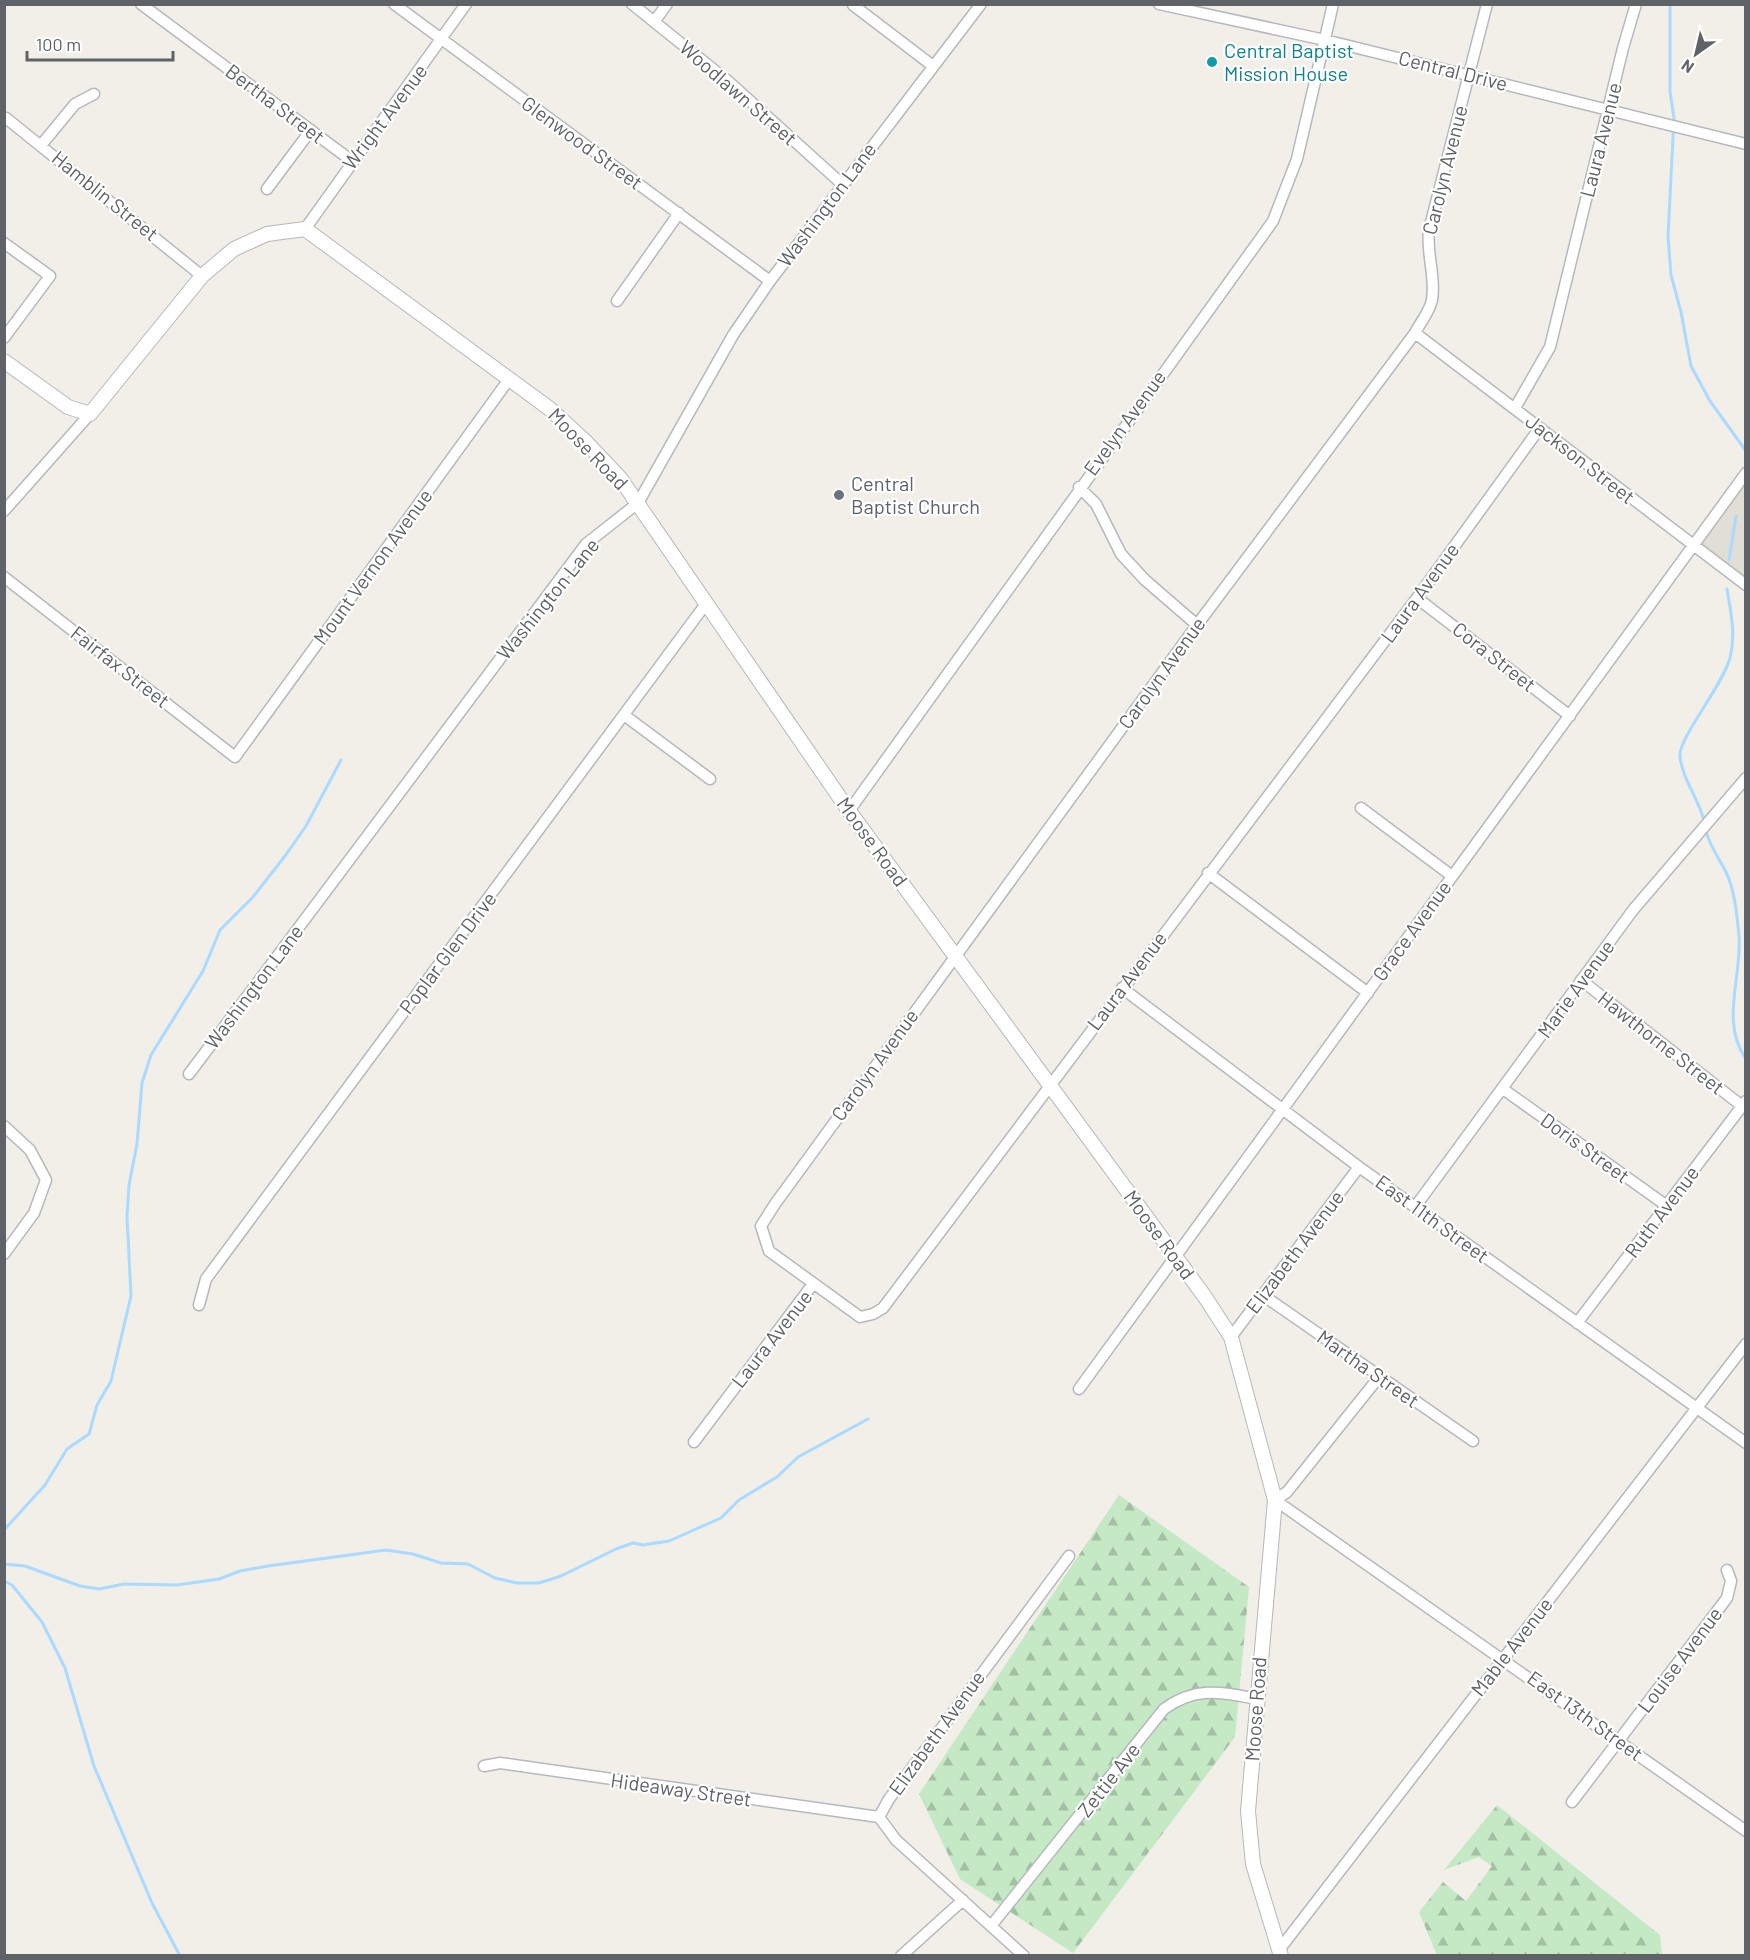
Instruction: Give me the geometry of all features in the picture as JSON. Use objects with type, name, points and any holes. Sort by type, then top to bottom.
[{"type":"street","name":"Bertha Street","points":[[141,4],[352,161]]},
{"type":"street","name":"Glenwood Street","points":[[394,4],[770,281]]},
{"type":"street","name":"Wright Avenue","points":[[305,229],[466,4]]},
{"type":"street","name":"Woodlawn Street","points":[[632,4],[729,82],[842,184]]},
{"type":"street","points":[[654,22],[668,4]]},
{"type":"street","name":"Washington Lane","points":[[189,1074],[586,544],[638,503],[733,335],[770,281],[981,4]]},
{"type":"street","name":"Central Drive","points":[[1159,4],[1325,40],[1746,144]]},
{"type":"street","name":"Evelyn Avenue","points":[[849,811],[1079,487],[1273,221],[1297,159],[1334,4]]},
{"type":"street","name":"Carolyn Avenue","points":[[813,1284],[769,1251],[760,1226],[954,956],[1414,333],[1432,303],[1433,283],[1427,249],[1429,230],[1487,4]]},
{"type":"street","name":"Laura Avenue","points":[[1515,408],[1550,347],[1636,4]]},
{"type":"street","points":[[853,5],[933,66]]},
{"type":"street","points":[[42,144],[75,104],[94,94]]},
{"type":"street","name":"Hamblin Street","points":[[6,118],[42,144],[202,276]]},
{"type":"street","points":[[267,189],[311,130]]},
{"type":"street","points":[[617,302],[679,213]]},
{"type":"street","points":[[4,511],[90,414],[202,276],[234,249],[267,234],[305,229]]},
{"type":"street","name":"Moose Road","points":[[305,229],[510,378],[587,443],[620,478],[849,811],[1048,1086],[1175,1256],[1231,1337],[1275,1500],[1257,1699],[1249,1838],[1259,1890],[1280,1953]]},
{"type":"street","points":[[4,243],[50,276],[4,338]]},
{"type":"street","name":"Jackson Street","points":[[1414,333],[1746,585]]},
{"type":"street","points":[[7,367],[68,407],[90,414]]},
{"type":"street","name":"Mount Vernon Avenue","points":[[236,757],[510,378]]},
{"type":"street","name":"Laura Avenue","points":[[694,1442],[813,1284],[860,1317],[873,1314],[883,1308],[1208,873],[1418,598],[1539,429]]},
{"type":"street","name":"Grace Avenue","points":[[1079,1389],[1746,473]]},
{"type":"street","points":[[1079,487],[1096,504],[1121,554],[1144,580],[1197,625]]},
{"type":"street","name":"Fairfax Street","points":[[4,577],[236,757]]},
{"type":"street","name":"Cora Street","points":[[1418,598],[1570,716]]},
{"type":"street","name":"Poplar Glen Drive","points":[[198,1305],[206,1279],[705,604]]},
{"type":"street","points":[[624,716],[710,779]]},
{"type":"street","name":"Marie Avenue","points":[[1415,1207],[1633,910],[1746,778]]},
{"type":"street","points":[[1361,808],[1452,876]]},
{"type":"street","points":[[1208,873],[1368,993]]},
{"type":"street","name":"Hawthorne Street","points":[[1581,980],[1744,1103]]},
{"type":"street","name":"East 11th Street","points":[[1122,988],[1359,1167],[1746,1443]]},
{"type":"street","name":"Doris Street","points":[[1503,1089],[1667,1206]]},
{"type":"street","name":"Ruth Avenue","points":[[1577,1323],[1744,1103]]},
{"type":"street","points":[[4,1126],[30,1150],[44,1177],[42,1196],[34,1213],[4,1254]]},
{"type":"street","name":"Elizabeth Avenue","points":[[1231,1337],[1359,1167]]},
{"type":"street","name":"Martha Street","points":[[1264,1296],[1473,1441]]},
{"type":"street","name":"Mable Avenue","points":[[1280,1953],[1746,1344]]},
{"type":"street","points":[[1275,1500],[1287,1492],[1379,1377]]},
{"type":"street","name":"East 13th Street","points":[[1275,1500],[1746,1831]]},
{"type":"street","name":"Elizabeth Avenue","points":[[1024,1956],[896,1840],[879,1817],[889,1799],[982,1670],[1069,1556]]},
{"type":"street","name":"Louise Avenue","points":[[1572,1803],[1727,1598],[1731,1581],[1727,1570]]},
{"type":"street","name":"Zettie Ave","points":[[991,1926],[1164,1709],[1180,1698],[1197,1693],[1228,1694],[1257,1699]]},
{"type":"street","name":"Hideaway Street","points":[[484,1766],[500,1763],[879,1817]]},
{"type":"street","points":[[901,1956],[963,1900]]},
{"type":"shaded area","points":[[1745,484],[1745,578],[1700,544]]},
{"type":"green space","points":[[1119,1495],[1249,1587],[1235,1737],[1073,1953],[960,1879],[919,1794]]},
{"type":"green space","points":[[1497,1805],[1660,1935],[1662,1955],[1437,1955],[1419,1912],[1443,1882],[1466,1901],[1492,1866],[1479,1857],[1444,1870]]},
{"type":"waterway","points":[[1670,4],[1670,92],[1674,118],[1668,236],[1671,275],[1681,312],[1691,366],[1710,401],[1746,451]]},
{"type":"waterway","points":[[1729,560],[1736,516]]},
{"type":"waterway","points":[[1704,821],[1684,773],[1680,756],[1686,737],[1719,682],[1730,658],[1733,632],[1727,589]]},
{"type":"waterway","points":[[4,1530],[45,1485],[67,1449],[89,1434],[97,1405],[111,1381],[131,1296],[127,1216],[129,1185],[137,1144],[142,1083],[151,1055],[203,971],[220,930],[253,897],[285,856],[306,826],[341,760]]},
{"type":"waterway","points":[[1706,831],[1729,879],[1735,904],[1739,952],[1734,999],[1734,1030],[1738,1045],[1746,1059]]},
{"type":"waterway","points":[[4,1564],[25,1566],[80,1586],[99,1589],[124,1584],[177,1585],[219,1579],[240,1571],[268,1566],[386,1550],[413,1554],[441,1563],[468,1564],[495,1578],[517,1583],[539,1583],[561,1576],[616,1549],[633,1543],[643,1545],[669,1541],[721,1518],[739,1500],[777,1477],[798,1457],[868,1419]]},
{"type":"waterway","points":[[4,1581],[12,1585],[42,1622],[65,1668],[94,1766],[152,1903],[180,1956]]},
{"type":"place","name":"Central Baptist Mission House","points":[[1212,62]]},
{"type":"place","name":"Central Baptist Church","points":[[839,495]]}]
